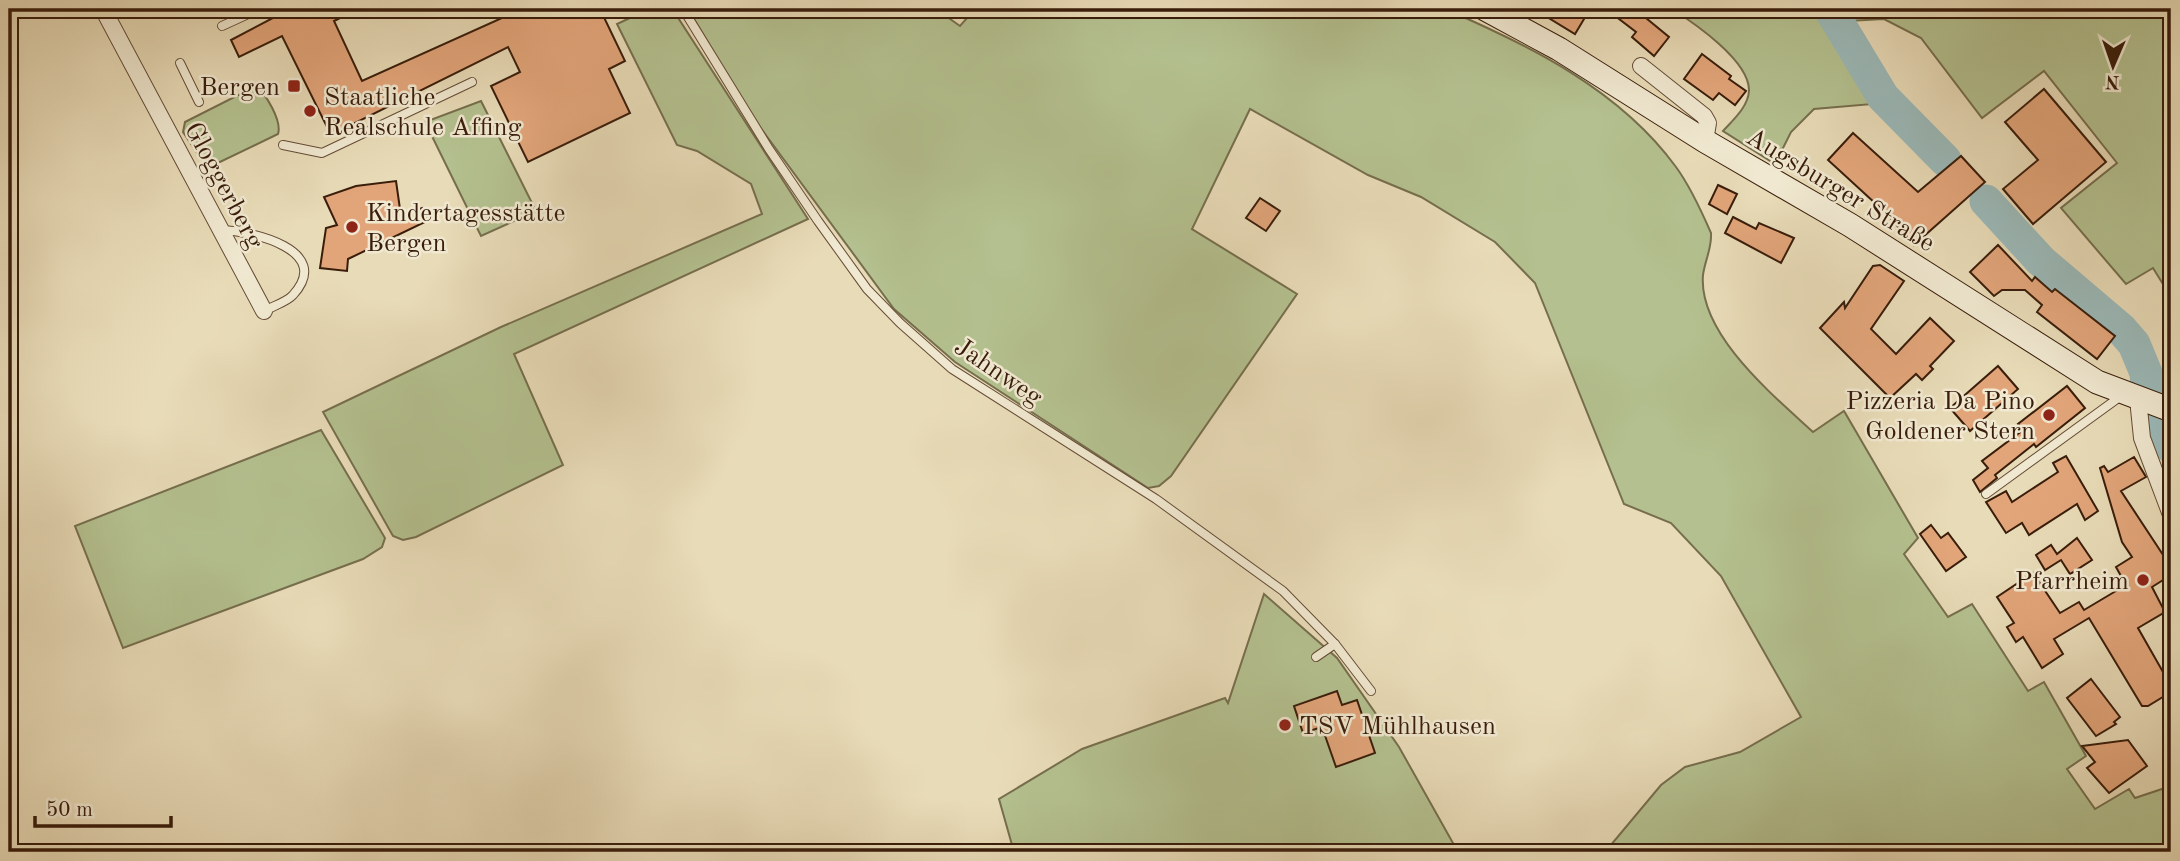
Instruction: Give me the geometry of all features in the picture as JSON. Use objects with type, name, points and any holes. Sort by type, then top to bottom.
[{"type":"main road","name":"Augsburger Straße","points":[[1485,9],[1559,49],[1705,141],[1850,225],[2073,367],[2136,399],[2171,410]]},
{"type":"street","name":"Gloggerberg","points":[[103,9],[264,311]]},
{"type":"street","points":[[1641,66],[1704,116],[1709,123],[1705,141]]},
{"type":"street","points":[[2136,399],[2142,438],[2171,515]]},
{"type":"lane","name":"Jahnweg","points":[[682,9],[769,149],[818,221],[867,289],[900,323],[952,369],[1156,499],[1283,591],[1335,644],[1371,691]]},
{"type":"lane","points":[[222,26],[246,15]]},
{"type":"lane","points":[[180,63],[198,102]]},
{"type":"lane","points":[[283,145],[322,153],[472,82]]},
{"type":"lane","points":[[221,230],[260,238],[297,252],[303,264],[302,281],[292,297],[264,311]]},
{"type":"lane","points":[[1986,494],[2136,399]]},
{"type":"lane","points":[[1316,657],[1335,644]]},
{"type":"green space","points":[[649,9],[673,10],[808,219],[514,354],[563,465],[416,537],[403,540],[393,536],[323,412],[501,327],[762,214],[751,184],[697,151],[677,145],[617,24]]},
{"type":"green space","points":[[688,9],[936,9],[960,26],[975,9],[1062,9],[1085,13],[1092,9],[1445,9],[1540,55],[1571,73],[1628,115],[1676,167],[1691,190],[1711,233],[1703,275],[1705,297],[1725,341],[1760,382],[1813,432],[1844,411],[1918,538],[1904,554],[1948,617],[1972,604],[2028,691],[2044,682],[2086,756],[2067,769],[2095,809],[2129,789],[2135,798],[2171,786],[2171,852],[1605,852],[1661,785],[1685,767],[1740,752],[1801,717],[1721,576],[1671,523],[1624,504],[1535,283],[1495,242],[1421,197],[1368,175],[1250,109],[1192,229],[1297,294],[1171,476],[1159,486],[1148,488],[955,362],[894,309],[754,119]]},
{"type":"green space","points":[[1672,9],[1814,9],[1873,104],[1814,109],[1791,132],[1775,164],[1723,131],[1746,102],[1749,91],[1747,79],[1719,44]]},
{"type":"green space","points":[[1842,9],[2171,9],[2171,297],[2153,268],[2126,284],[2061,208],[2117,163],[2044,71],[1982,118],[1921,38],[1884,19],[1848,21]]},
{"type":"green space","points":[[254,87],[272,107],[278,122],[278,134],[220,162],[202,160],[183,132],[185,122]]},
{"type":"green space","points":[[481,101],[536,211],[481,236],[425,122]]},
{"type":"green space","points":[[321,430],[385,538],[382,547],[363,559],[123,648],[75,526]]},
{"type":"green space","name":"TSV Mühlhausen","points":[[1264,594],[1337,658],[1399,747],[1458,852],[1014,852],[999,799],[1082,749],[1225,698],[1228,703]]},
{"type":"building","points":[[290,9],[358,9],[334,21],[362,81],[502,18],[498,9],[600,9],[625,61],[609,69],[630,113],[528,162],[491,86],[520,72],[508,47],[331,135],[282,36],[239,57],[231,40]]},
{"type":"building","points":[[1534,9],[1590,9],[1575,34]]},
{"type":"building","points":[[1606,9],[1635,9],[1669,37],[1654,56],[1632,37],[1636,32]]},
{"type":"building","points":[[1702,54],[1746,91],[1735,105],[1719,93],[1713,100],[1684,79]]},
{"type":"building","points":[[2044,89],[2106,162],[2033,224],[2003,189],[2038,160],[2005,122]]},
{"type":"building","points":[[1853,133],[1918,192],[1961,156],[1985,182],[1914,245],[1888,215],[1828,160]]},
{"type":"building","points":[[396,181],[401,216],[422,208],[427,221],[348,259],[347,271],[320,268],[326,228],[337,225],[324,197],[356,186]]},
{"type":"building","points":[[1718,185],[1737,194],[1727,214],[1709,204]]},
{"type":"building","points":[[1260,198],[1280,211],[1266,231],[1246,218]]},
{"type":"building","points":[[1733,217],[1756,229],[1759,223],[1794,238],[1781,263],[1725,233]]},
{"type":"building","points":[[1998,245],[2032,281],[2035,277],[2052,292],[2055,289],[2115,336],[2097,359],[2037,312],[2042,305],[2025,290],[2002,290],[1994,296],[1970,272]]},
{"type":"building","points":[[1880,265],[1904,281],[1871,329],[1896,354],[1930,318],[1954,341],[1930,366],[1933,369],[1922,380],[1916,374],[1890,398],[1820,328],[1844,302],[1845,308],[1873,266]]},
{"type":"building","points":[[1998,366],[2018,389],[1970,431],[1950,408]]},
{"type":"building","points":[[2067,386],[2085,408],[1995,475],[1997,478],[1980,492],[1973,480],[1988,468],[1982,461],[2023,430],[2018,424]]},
{"type":"building","points":[[2066,456],[2098,511],[2085,520],[2077,504],[2029,535],[2022,523],[2006,533],[1986,502],[2006,491],[2012,502],[2058,472],[2053,463]]},
{"type":"building","points":[[2134,457],[2146,477],[2121,491],[2171,567],[2171,575],[2152,587],[2165,612],[2138,628],[2171,686],[2171,692],[2148,706],[2142,706],[2089,618],[2054,639],[2063,654],[2042,668],[2023,637],[2016,642],[2007,627],[2014,623],[1997,597],[2033,573],[2060,613],[2079,602],[2084,610],[2126,585],[2116,567],[2132,557],[2122,542],[2100,468],[2104,466],[2108,472]]},
{"type":"building","points":[[1931,525],[1941,538],[1948,533],[1966,557],[1946,571],[1920,534]]},
{"type":"building","points":[[2077,538],[2092,560],[2070,574],[2061,560],[2045,570],[2036,555],[2051,545],[2057,554]]},
{"type":"building","points":[[2091,679],[2120,717],[2114,722],[2116,724],[2096,736],[2067,698]]},
{"type":"building","points":[[1337,691],[1342,705],[1357,700],[1375,753],[1336,767],[1322,727],[1303,733],[1294,706]]},
{"type":"building","points":[[2128,740],[2147,766],[2109,793],[2087,768],[2095,762],[2082,746]]},
{"type":"waterway","points":[[1830,9],[1883,97],[1945,160]]},
{"type":"waterway","points":[[1986,201],[2041,261],[2121,329],[2134,344],[2146,373],[2147,388],[2171,447]]},
{"type":"place","name":"Bergen","points":[[294,86]]},
{"type":"place","name":"Staatliche Realschule Affing","points":[[310,111]]},
{"type":"place","name":"Kindertagesstätte Bergen","points":[[352,227]]},
{"type":"place","name":"Pizzeria Da Pino Goldener Stern","points":[[2049,415]]},
{"type":"place","name":"Pfarrheim","points":[[2143,580]]},
{"type":"place","name":"TSV Mühlhausen","points":[[1285,725]]}]
